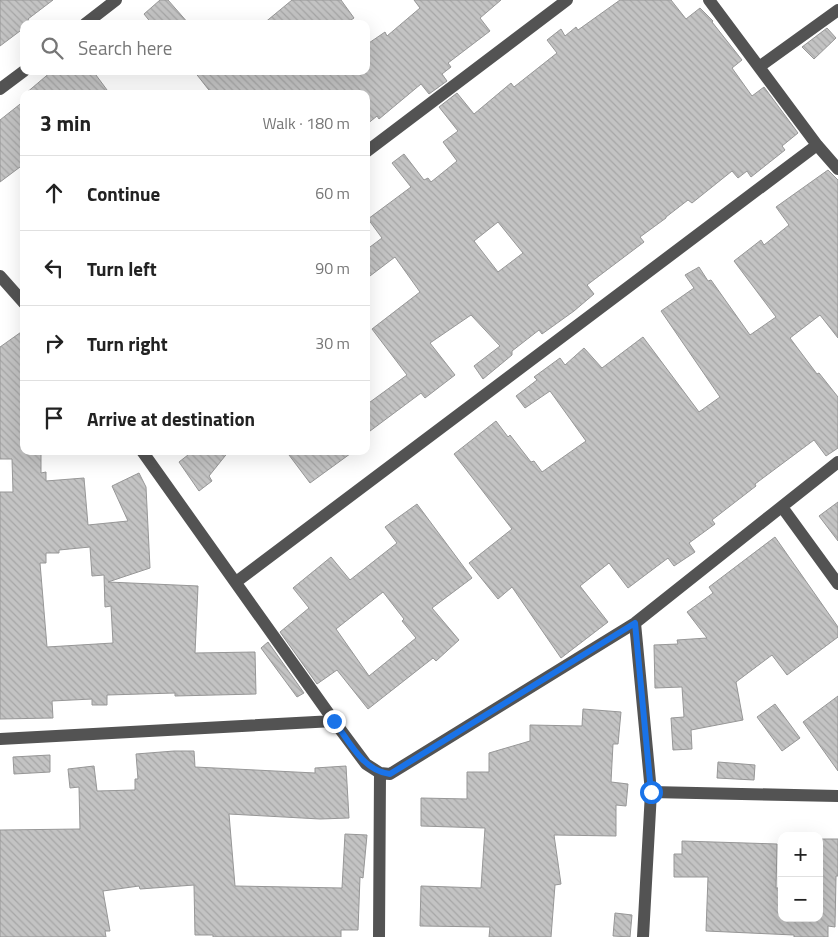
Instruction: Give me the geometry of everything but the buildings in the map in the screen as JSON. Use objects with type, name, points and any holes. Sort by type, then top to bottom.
[{"type":"street","points":[[90,20],[116,0]]},
{"type":"street","points":[[370,149],[567,0]]},
{"type":"street","points":[[709,0],[817,145],[838,169]]},
{"type":"street","points":[[759,67],[838,10]]},
{"type":"street","points":[[0,89],[20,73]]},
{"type":"street","points":[[236,582],[817,145]]},
{"type":"street","points":[[0,277],[20,299]]},
{"type":"street","points":[[145,455],[366,764],[380,773],[390,774],[635,623],[838,462]]},
{"type":"street","points":[[782,507],[838,584]]},
{"type":"street","points":[[635,623],[651,792],[643,937]]},
{"type":"street","points":[[0,739],[334,721]]},
{"type":"street","points":[[379,937],[380,773]]},
{"type":"street","points":[[651,792],[838,796]]},
{"type":"route","points":[[334,721],[366,764],[380,773],[390,774],[635,623],[651,792]]}]
